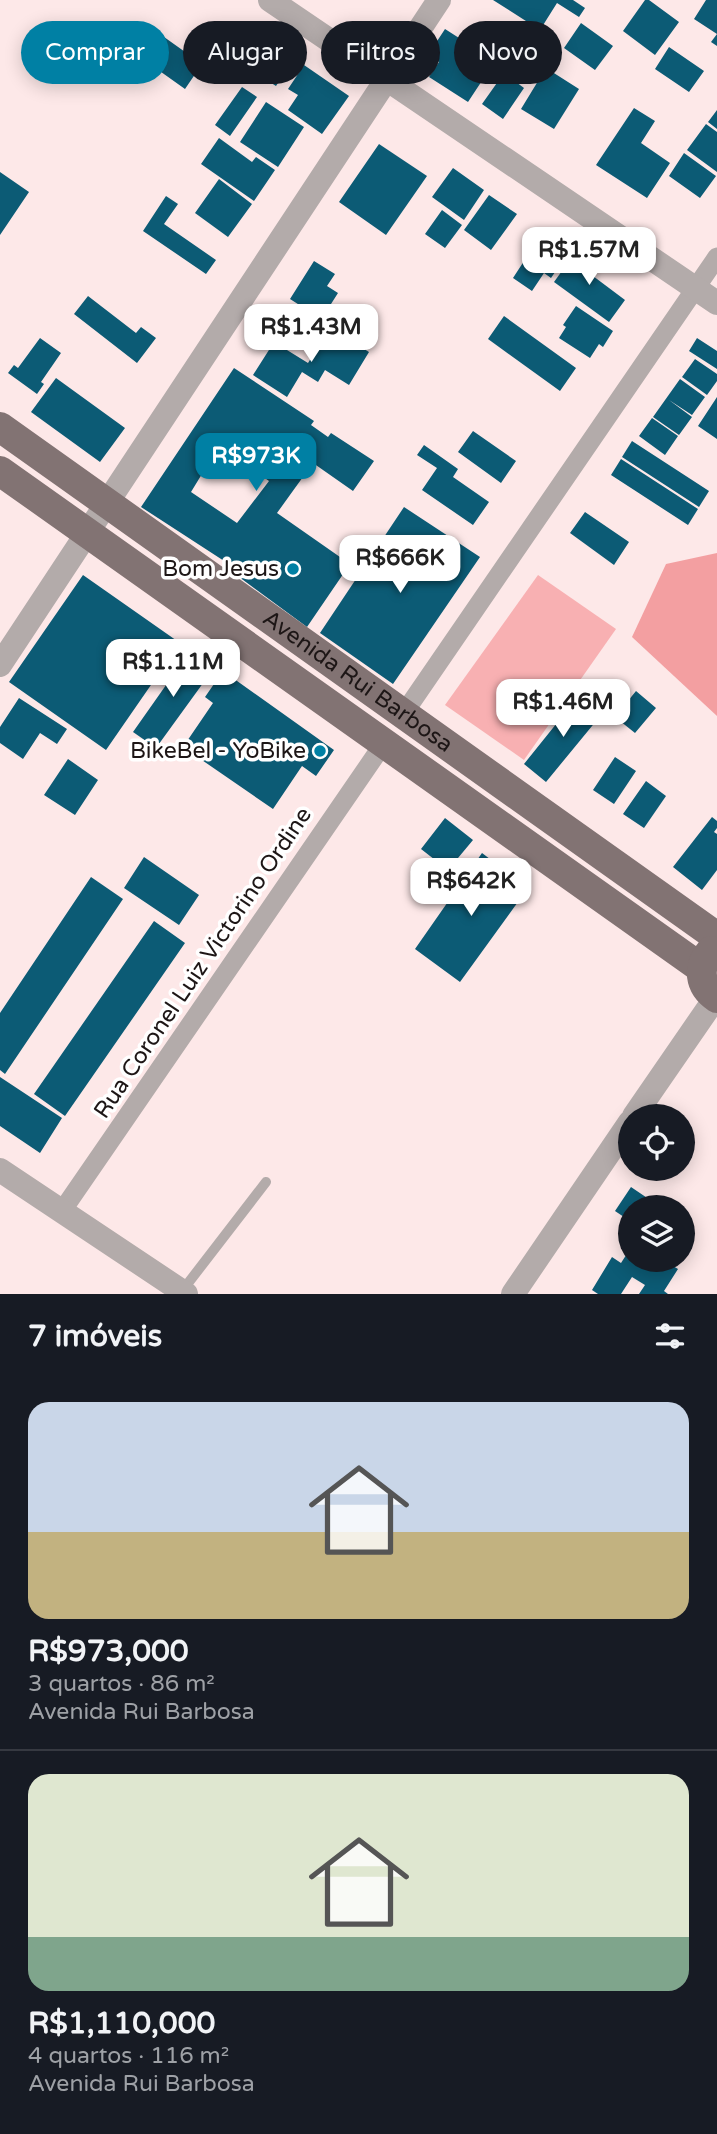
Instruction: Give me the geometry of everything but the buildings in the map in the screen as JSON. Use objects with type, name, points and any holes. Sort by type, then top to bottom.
[{"type":"main road","name":"Avenida Rui Barbosa","points":[[0,427],[717,937]]},
{"type":"main road","name":"Avenida Rui Barbosa","points":[[0,471],[383,743],[709,957]]},
{"type":"main road","points":[[709,957],[706,988],[716,997]]},
{"type":"street","points":[[271,0],[321,34]]},
{"type":"street","points":[[425,21],[439,0]]},
{"type":"street","points":[[0,665],[383,84]]},
{"type":"street","points":[[393,84],[717,303]]},
{"type":"street","points":[[404,713],[717,257]]},
{"type":"street","name":"Rua Coronel Luiz Victorino Ordine","points":[[62,1212],[383,743]]},
{"type":"street","points":[[642,1104],[716,997]]},
{"type":"street","points":[[513,1294],[618,1140]]},
{"type":"street","points":[[0,1170],[184,1293]]},
{"type":"lane","points":[[184,1293],[266,1182]]},
{"type":"shaded area","points":[[717,553],[717,716],[632,637],[666,564]]},
{"type":"shaded area","points":[[538,575],[616,629],[524,760],[445,705]]},
{"type":"place","name":"Bom Jesus","points":[[293,569]]},
{"type":"place","name":"BikeBel - YoBike","points":[[320,751]]}]
